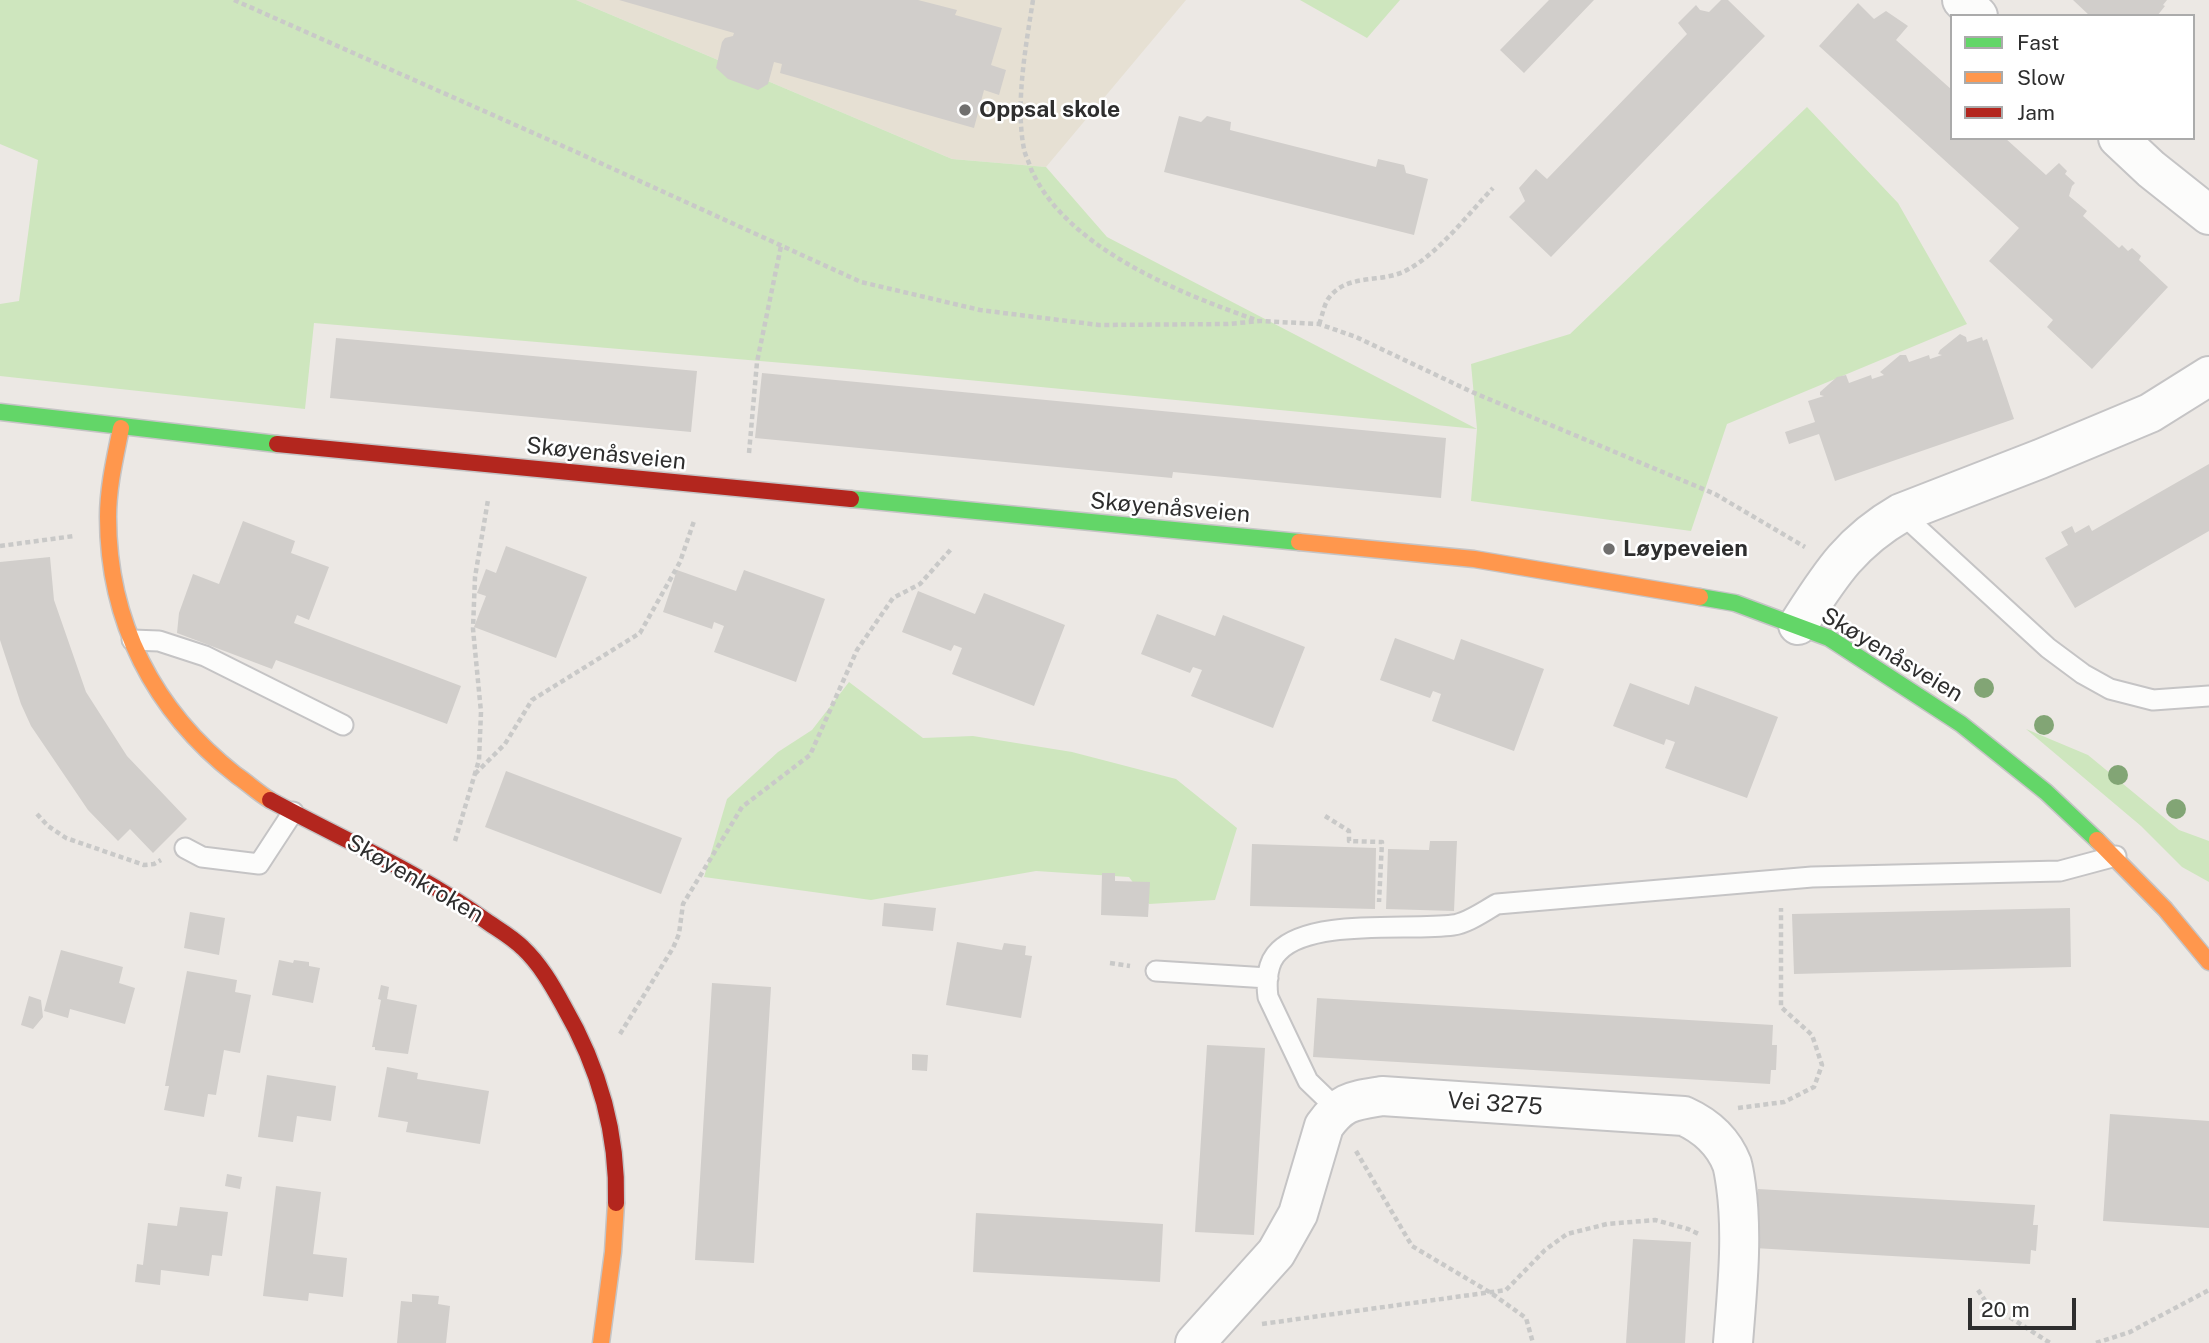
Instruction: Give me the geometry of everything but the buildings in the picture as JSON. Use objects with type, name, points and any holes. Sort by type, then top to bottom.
[{"type":"street","points":[[1962,0],[1976,14]]},
{"type":"street","points":[[2120,140],[2151,169],[2209,215]]},
{"type":"street","points":[[1798,625],[1846,555],[1887,521],[1901,513],[2150,414],[2209,376]]},
{"type":"street","name":"Skøyenåsveien","points":[[0,411],[121,428],[494,466],[1474,559],[1735,603],[1829,638],[1961,724],[2046,792],[2116,856],[2209,962]]},
{"type":"street","name":"Skøyenkroken","points":[[121,428],[109,491],[113,571],[124,619],[132,640],[144,668],[171,711],[218,760],[268,799],[412,872],[472,909],[526,951],[558,995],[591,1057],[606,1102],[617,1162],[617,1223],[601,1343]]},
{"type":"street","name":"Vei 3275","points":[[1334,1113],[1357,1100],[1382,1096],[1684,1116],[1697,1122],[1718,1138],[1732,1165],[1739,1206],[1733,1343]]},
{"type":"street","points":[[1202,1335],[1276,1252],[1298,1214],[1324,1126],[1334,1113]]},
{"type":"lane","points":[[1901,513],[2048,648],[2084,674],[2110,689],[2153,700],[2209,696]]},
{"type":"lane","points":[[132,640],[159,641],[205,656],[343,725]]},
{"type":"lane","points":[[185,848],[202,857],[259,864],[293,811]]},
{"type":"lane","points":[[1334,1113],[1308,1081],[1268,997],[1271,962],[1289,943],[1322,933],[1368,927],[1457,925],[1497,904],[1781,879],[2060,871],[2116,856]]},
{"type":"lane","points":[[1156,971],[1268,978]]},
{"type":"path","points":[[234,0],[574,150],[861,282],[979,310],[1099,325],[1228,324],[1260,321],[1319,324],[1356,337],[1472,392],[1715,495],[1809,549]]},
{"type":"path","points":[[1033,0],[1021,107],[1024,151],[1040,187],[1054,207],[1075,227],[1122,260],[1215,305],[1260,321]]},
{"type":"path","points":[[1319,324],[1328,299],[1346,284],[1359,279],[1406,271],[1429,255],[1493,188]]},
{"type":"path","points":[[748,464],[757,362],[780,246]]},
{"type":"path","points":[[455,841],[480,752],[481,712],[473,629],[475,577],[494,466]]},
{"type":"path","points":[[475,774],[505,744],[532,700],[640,633],[680,562],[706,487]]},
{"type":"path","points":[[615,1042],[673,948],[679,934],[683,904],[742,807],[810,755],[857,650],[893,598],[920,584],[983,514]]},
{"type":"path","points":[[0,546],[109,533]]},
{"type":"path","points":[[37,814],[48,826],[66,838],[144,864],[154,864],[185,848]]},
{"type":"path","points":[[1325,816],[1349,831],[1349,841],[1382,842],[1379,905]]},
{"type":"path","points":[[1730,1107],[1784,1102],[1814,1087],[1822,1065],[1812,1035],[1781,1006],[1781,879]]},
{"type":"path","points":[[1334,1113],[1412,1246],[1491,1293],[1526,1318],[1533,1343]]},
{"type":"path","points":[[1202,1335],[1253,1325],[1506,1290],[1545,1250],[1567,1234],[1607,1224],[1655,1220],[1688,1228],[1738,1248]]},
{"type":"path","points":[[1978,1290],[1986,1303],[2050,1343]]},
{"type":"path","points":[[2096,1343],[2130,1332],[2209,1290]]},
{"type":"shaded area","name":"Oppsal skole","points":[[576,0],[1186,0],[1046,167],[952,159]]},
{"type":"green space","points":[[0,0],[576,0],[952,159],[1046,167],[1107,237],[1477,429],[854,369],[314,323],[305,409],[0,376],[0,304],[19,301],[38,160],[0,144]]},
{"type":"green space","points":[[1300,0],[1400,0],[1367,38]]},
{"type":"green space","points":[[1807,107],[1898,203],[1967,324],[1727,424],[1691,531],[1471,501],[1477,429],[1471,364],[1570,334]]},
{"type":"green space","points":[[849,682],[923,738],[973,736],[1072,752],[1176,779],[1237,828],[1215,900],[1149,904],[1129,877],[1036,871],[871,900],[704,877],[727,799],[778,752],[812,730]]},
{"type":"green space","points":[[2026,729],[2088,755],[2179,830],[2209,841],[2209,882],[2182,867],[2141,826]]},
{"type":"traffic: fast","points":[[0,412],[277,444]]},
{"type":"traffic: fast","points":[[851,499],[1299,542]]},
{"type":"traffic: fast","points":[[1700,597],[1735,603],[1829,638],[1961,724],[2046,792],[2097,840]]},
{"type":"traffic: slow","points":[[121,428],[108,517],[116,593],[127,628],[159,693],[181,722],[207,750],[270,800]]},
{"type":"traffic: slow","points":[[1299,542],[1474,559],[1700,597]]},
{"type":"traffic: slow","points":[[2097,840],[2165,909],[2209,962]]},
{"type":"traffic: slow","points":[[601,1343],[613,1252],[616,1203]]},
{"type":"traffic: jam","points":[[277,444],[851,499]]},
{"type":"traffic: jam","points":[[270,800],[436,888],[511,938],[535,961],[576,1028],[596,1076],[604,1100],[614,1150],[616,1203]]},
{"type":"place","name":"Oppsal skole","points":[[965,110]]},
{"type":"place","name":"Løypeveien","points":[[1609,549]]}]
